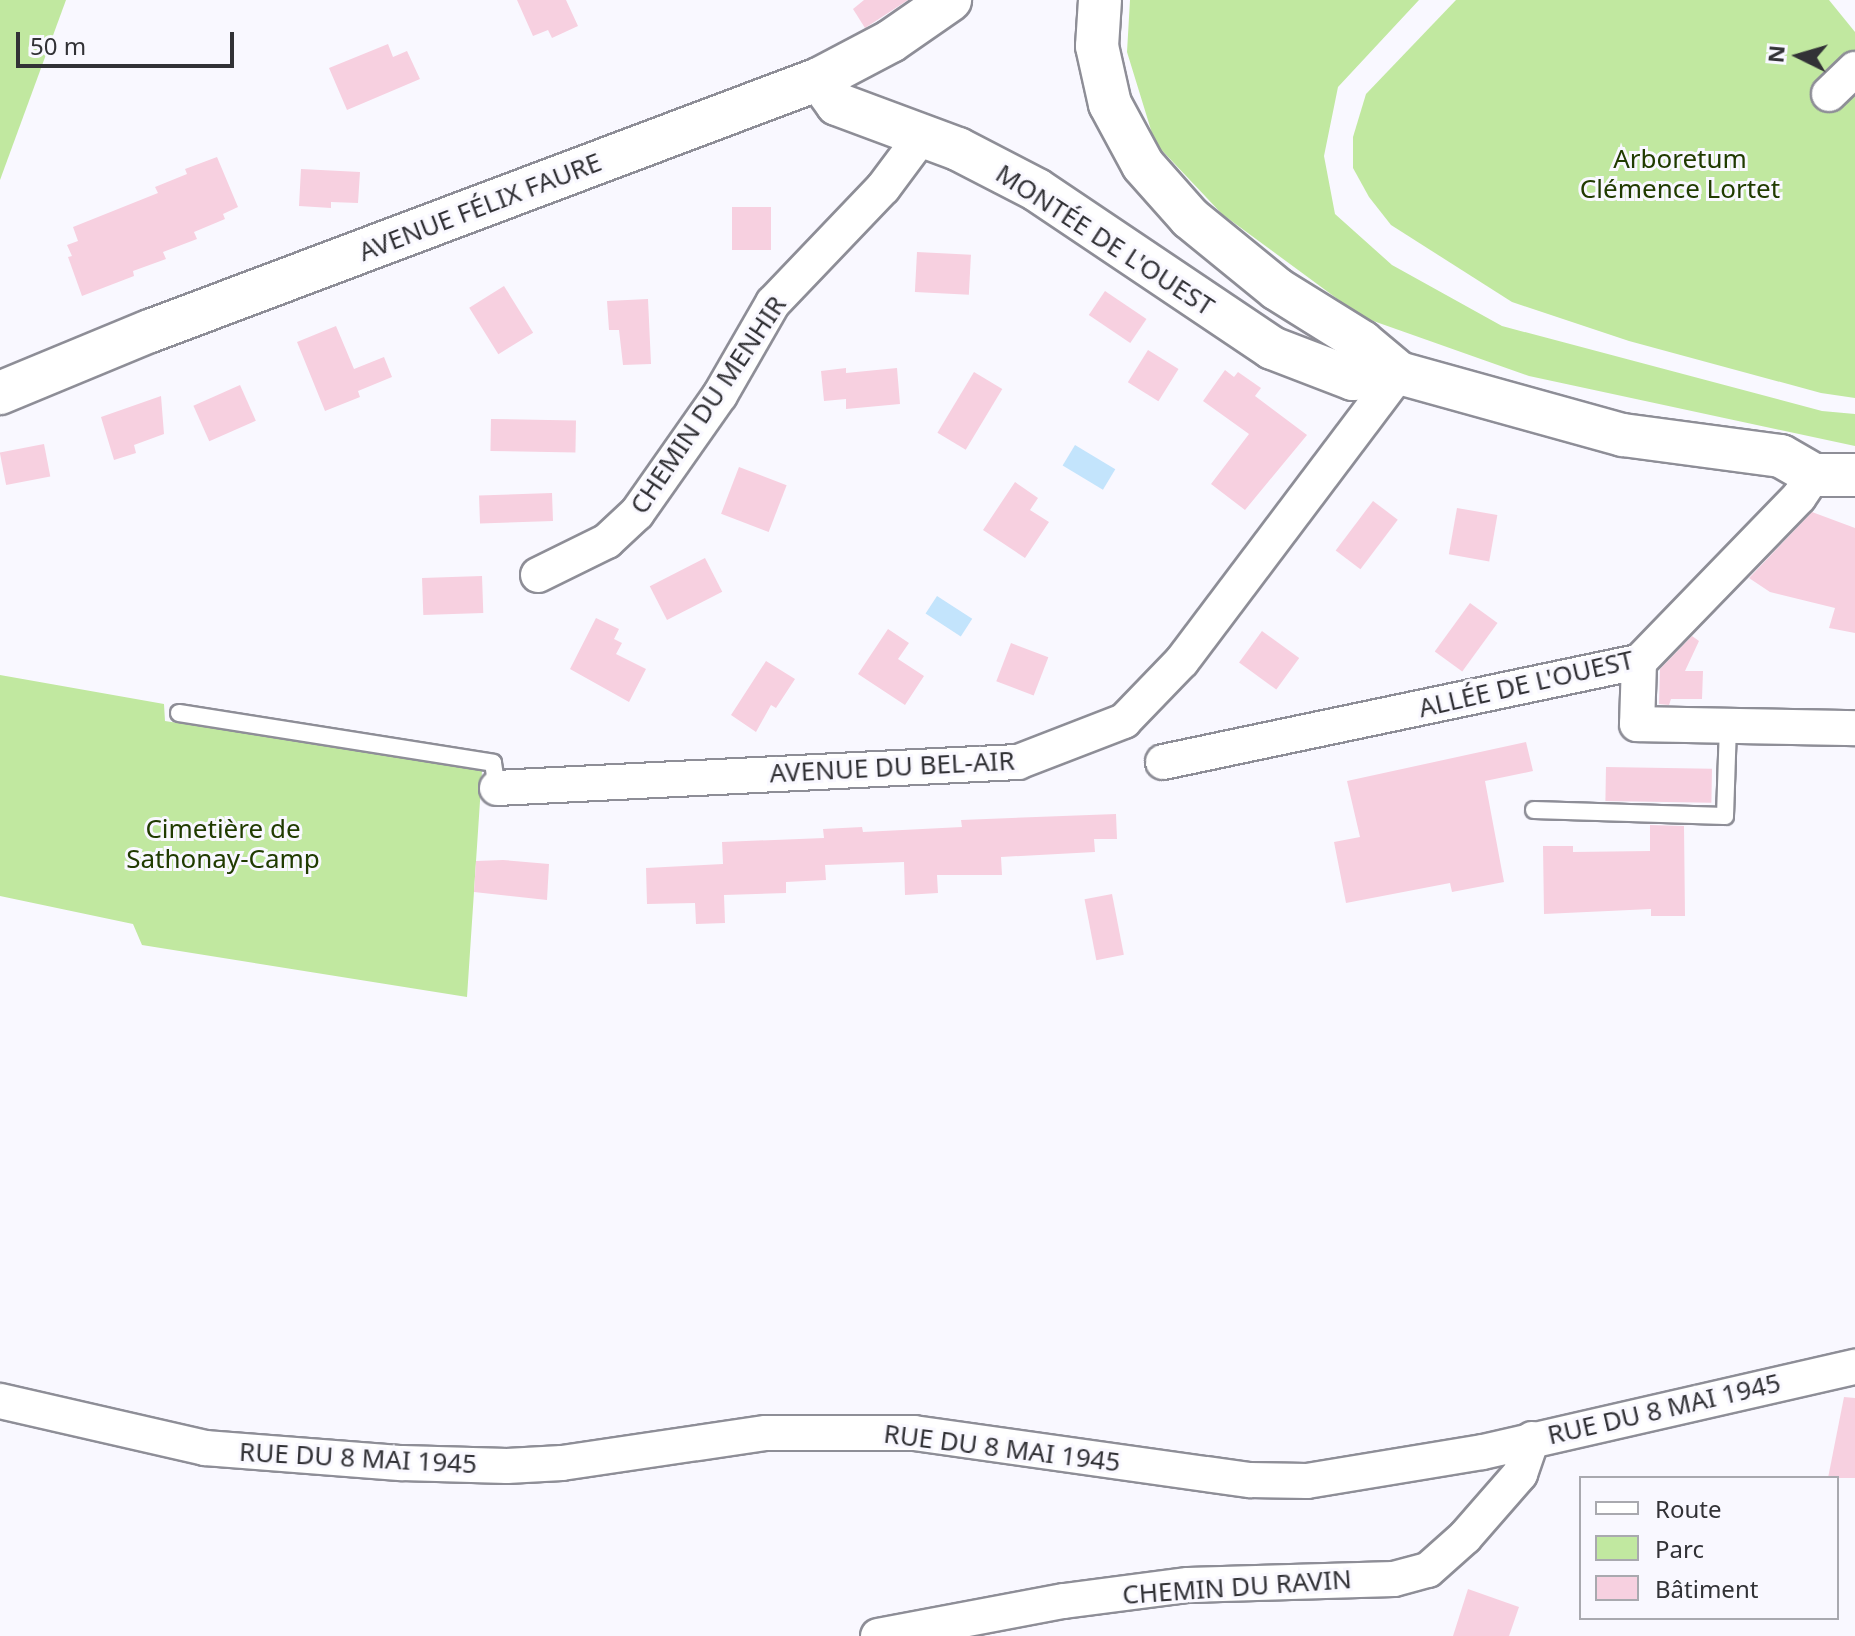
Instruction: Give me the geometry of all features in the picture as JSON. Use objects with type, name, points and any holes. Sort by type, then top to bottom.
[{"type":"street","name":"AVENUE FÉLIX FAURE","points":[[0,393],[150,331],[819,79],[891,41],[950,0]]},
{"type":"street","points":[[1100,0],[1097,46],[1110,104],[1143,165],[1190,218],[1277,289],[1362,342],[1399,373],[1623,435],[1781,456],[1835,475]]},
{"type":"street","points":[[1829,94],[1855,69]]},
{"type":"street","name":"MONTÉE DE L'OUEST","points":[[819,79],[837,104],[958,149],[1037,190],[1272,348],[1353,379],[1399,373]]},
{"type":"street","name":"CHEMIN DU MENHIR","points":[[538,575],[607,541],[637,513],[720,395],[773,303],[883,188],[921,137]]},
{"type":"street","points":[[1307,361],[1362,342]]},
{"type":"street","name":"AVENUE DU BEL-AIR","points":[[497,788],[1018,762],[1124,721],[1182,661],[1399,373]]},
{"type":"street","name":"ALLÉE DE L'OUEST","points":[[1163,762],[1639,662],[1799,497],[1835,475]]},
{"type":"street","points":[[1639,662],[1637,724],[1855,728]]},
{"type":"street","name":"RUE DU 8 MAI 1945","points":[[0,1401],[205,1448],[402,1463],[507,1466],[562,1463],[766,1433],[914,1433],[1250,1480],[1307,1481],[1391,1469],[1855,1367]]},
{"type":"street","name":"CHEMIN DU RAVIN","points":[[878,1636],[1064,1601],[1188,1585],[1394,1579],[1428,1570],[1465,1537],[1520,1474],[1532,1439]]},
{"type":"lane","points":[[179,713],[493,763],[497,788]]},
{"type":"lane","points":[[1534,810],[1725,816],[1728,725]]},
{"type":"green space","points":[[0,0],[66,0],[0,180]]},
{"type":"green space","points":[[1130,0],[1419,0],[1338,87],[1324,156],[1335,214],[1392,265],[1502,326],[1822,411],[1855,414],[1855,446],[1529,376],[1362,317],[1222,214],[1155,143],[1127,52]]},
{"type":"green space","name":"Arboretum Clémence Lortet","points":[[1456,0],[1829,0],[1855,32],[1855,398],[1821,393],[1629,341],[1512,302],[1391,225],[1369,197],[1353,168],[1353,137],[1366,94]]},
{"type":"green space","name":"Cimetière de Sathonay-Camp","points":[[0,675],[164,704],[165,721],[482,771],[467,997],[142,945],[133,924],[0,896]]},
{"type":"water","points":[[1075,445],[1115,469],[1103,490],[1063,466]]},
{"type":"water","points":[[937,596],[972,619],[961,636],[926,614]]},
{"type":"building","points":[[517,0],[566,0],[578,26],[552,38],[548,30],[533,36]]},
{"type":"building","points":[[864,0],[908,0],[865,28],[853,9]]},
{"type":"building","points":[[388,44],[393,57],[407,51],[420,79],[347,110],[329,68]]},
{"type":"building","points":[[217,157],[238,207],[223,214],[225,219],[194,232],[197,239],[163,252],[166,259],[133,271],[134,276],[82,296],[68,257],[72,256],[67,245],[78,241],[73,227],[158,193],[155,187],[187,174],[185,169]]},
{"type":"building","points":[[301,169],[360,172],[358,203],[331,202],[331,208],[299,206]]},
{"type":"building","points":[[732,207],[771,207],[771,250],[732,250]]},
{"type":"building","points":[[917,252],[971,255],[969,295],[915,292]]},
{"type":"building","points":[[504,286],[533,333],[498,354],[469,308]]},
{"type":"building","points":[[1105,291],[1146,319],[1130,343],[1089,315]]},
{"type":"building","points":[[648,299],[651,364],[623,365],[619,330],[609,330],[607,301]]},
{"type":"building","points":[[336,326],[354,369],[384,357],[392,377],[358,391],[360,397],[325,411],[297,342]]},
{"type":"building","points":[[1148,350],[1179,369],[1158,401],[1128,382]]},
{"type":"building","points":[[846,368],[846,373],[897,368],[900,404],[846,409],[846,399],[824,401],[821,371]]},
{"type":"building","points":[[1225,370],[1234,377],[1238,372],[1261,388],[1255,396],[1307,435],[1245,510],[1211,484],[1249,434],[1203,401]]},
{"type":"building","points":[[974,372],[1002,389],[966,450],[937,433]]},
{"type":"building","points":[[240,385],[256,421],[209,441],[193,406]]},
{"type":"building","points":[[161,396],[164,434],[134,445],[136,453],[114,460],[101,417]]},
{"type":"building","points":[[491,419],[576,420],[575,452],[490,451]]},
{"type":"building","points":[[44,444],[50,476],[6,485],[0,453]]},
{"type":"building","points":[[739,467],[787,485],[769,532],[721,514]]},
{"type":"building","points":[[1015,482],[1038,498],[1030,510],[1049,522],[1025,558],[983,530]]},
{"type":"building","points":[[552,493],[553,521],[480,524],[479,496]]},
{"type":"building","points":[[1373,501],[1398,520],[1360,569],[1336,551]]},
{"type":"building","points":[[1457,508],[1497,515],[1489,561],[1449,554]]},
{"type":"building","points":[[1812,512],[1855,528],[1855,633],[1829,628],[1835,608],[1770,592],[1749,578]]},
{"type":"building","points":[[705,558],[722,592],[667,620],[650,586]]},
{"type":"building","points":[[482,576],[483,613],[423,615],[422,578]]},
{"type":"building","points":[[1470,603],[1498,623],[1462,672],[1435,652]]},
{"type":"building","points":[[596,618],[619,629],[614,639],[622,643],[616,654],[646,669],[629,702],[570,669]]},
{"type":"building","points":[[888,629],[909,643],[898,659],[924,676],[905,705],[858,674]]},
{"type":"building","points":[[1262,631],[1299,658],[1276,690],[1239,663]]},
{"type":"building","points":[[1692,636],[1699,641],[1685,671],[1703,671],[1702,699],[1671,699],[1669,705],[1659,704],[1660,669]]},
{"type":"building","points":[[1011,643],[1048,657],[1034,696],[996,681]]},
{"type":"building","points":[[766,661],[795,679],[776,708],[771,705],[756,732],[731,715]]},
{"type":"building","points":[[1526,742],[1533,771],[1485,781],[1504,882],[1452,892],[1450,883],[1346,903],[1334,842],[1360,837],[1347,781]]},
{"type":"building","points":[[1606,767],[1712,769],[1711,803],[1605,801]]},
{"type":"building","points":[[1116,814],[1117,839],[1094,839],[1095,852],[1001,857],[1002,875],[937,875],[938,893],[905,895],[904,862],[825,865],[826,880],[786,882],[786,893],[724,895],[725,923],[696,924],[695,903],[647,904],[646,868],[723,864],[722,842],[824,838],[823,829],[862,827],[863,832],[962,827],[961,820]]},
{"type":"building","points":[[1650,825],[1684,826],[1685,916],[1651,916],[1651,909],[1544,914],[1543,846],[1573,846],[1573,852],[1650,851]]},
{"type":"building","points":[[476,861],[549,864],[547,900],[474,892]]},
{"type":"building","points":[[1112,894],[1124,955],[1096,960],[1085,899]]},
{"type":"building","points":[[1844,1397],[1855,1398],[1855,1478],[1828,1476]]},
{"type":"building","points":[[1468,1589],[1519,1607],[1509,1636],[1453,1636]]}]
